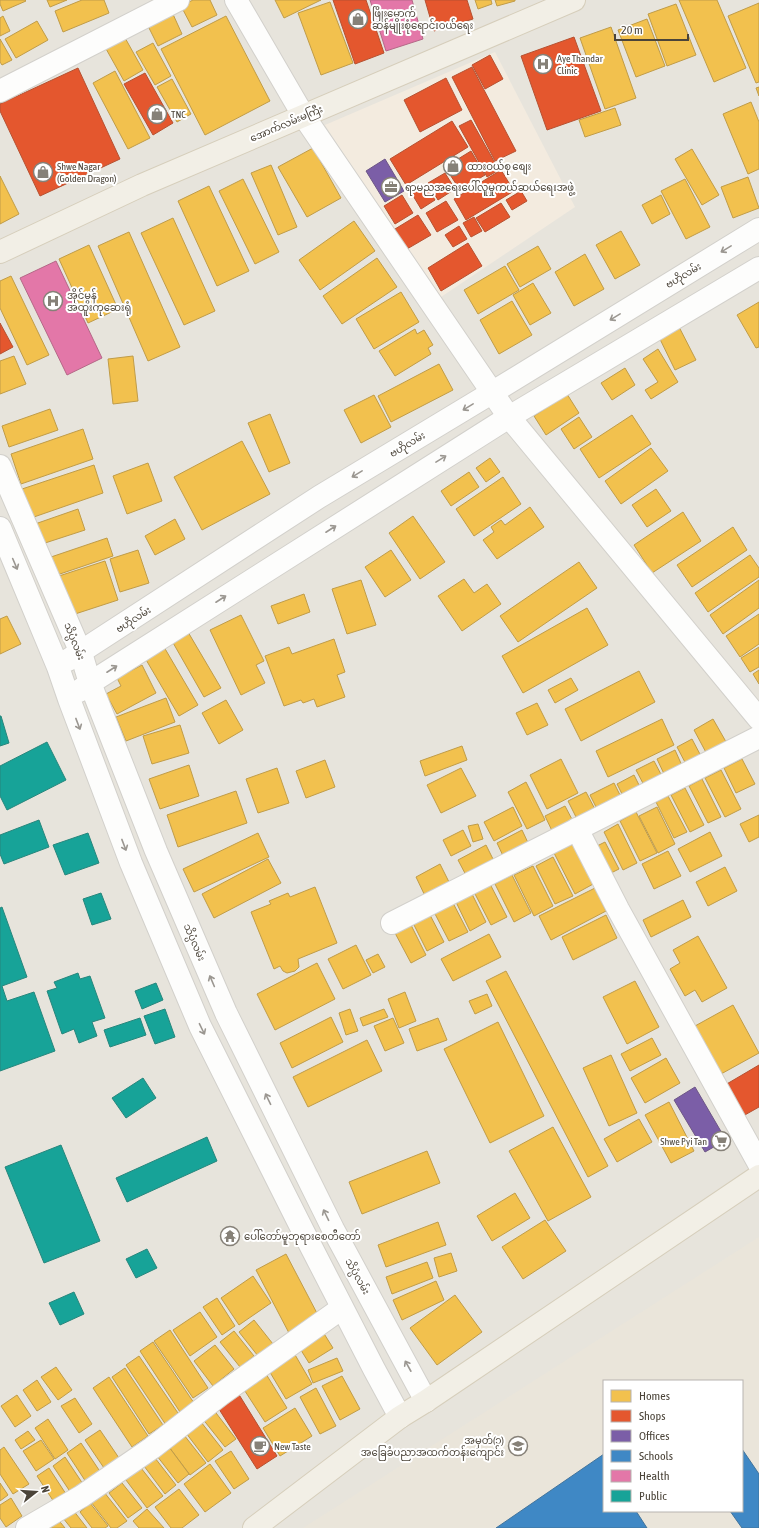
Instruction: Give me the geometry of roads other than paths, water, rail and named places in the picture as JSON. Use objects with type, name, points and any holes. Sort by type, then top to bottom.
[{"type":"main road","name":"အောက်လမ်းမကြီး","points":[[0,252],[142,185],[574,0]]},
{"type":"main road","points":[[254,1528],[400,1417],[759,1176]]},
{"type":"street","points":[[0,91],[178,0]]},
{"type":"street","points":[[236,0],[303,115],[509,417],[759,719]]},
{"type":"street","name":"ဗဟိုလမ်း","points":[[58,666],[81,653],[319,497],[759,228]]},
{"type":"street","points":[[69,699],[90,683],[509,417],[759,268]]},
{"type":"street","name":"သိပ္ပံလမ်း","points":[[0,466],[81,653],[90,683],[156,851],[226,1013],[333,1229],[426,1400]]},
{"type":"street","points":[[0,528],[58,666],[131,863],[200,1026],[342,1308],[400,1417]]},
{"type":"street","points":[[392,923],[759,737]]},
{"type":"street","points":[[577,829],[618,909],[759,1164]]},
{"type":"street","points":[[27,1528],[82,1496],[152,1448],[220,1395],[342,1308]]},
{"type":"place","name":"ဖြိုးမောက် ဆန်မျိုးစုံရောင်းဝယ်ရေး","points":[[358,19]]},
{"type":"place","name":"Aye Thandar Clinic","points":[[543,64]]},
{"type":"place","name":"TNC","points":[[157,114]]},
{"type":"place","name":"ထားဝယ်စု စျေး","points":[[453,166]]},
{"type":"place","name":"Shwe Nagar (Golden Dragon)","points":[[43,172]]},
{"type":"place","name":"ရာမညအရေးပေါ်လူမှုကယ်ဆယ်ရေးအဖွဲ့","points":[[391,187]]},
{"type":"place","name":"အိုင်မွန် အထူးကုဆေးရုံ","points":[[53,301]]},
{"type":"place","name":"Shwe Pyi Tan","points":[[721,1141]]},
{"type":"place","name":"ပေါ်တော်မူဘုရားစေတီတော်","points":[[230,1236]]},
{"type":"place","name":"New Taste","points":[[260,1446]]},
{"type":"place","name":"အမှတ်(၁) အခြေခံပညာအထက်တန်းကျောင်း","points":[[518,1446]]}]
